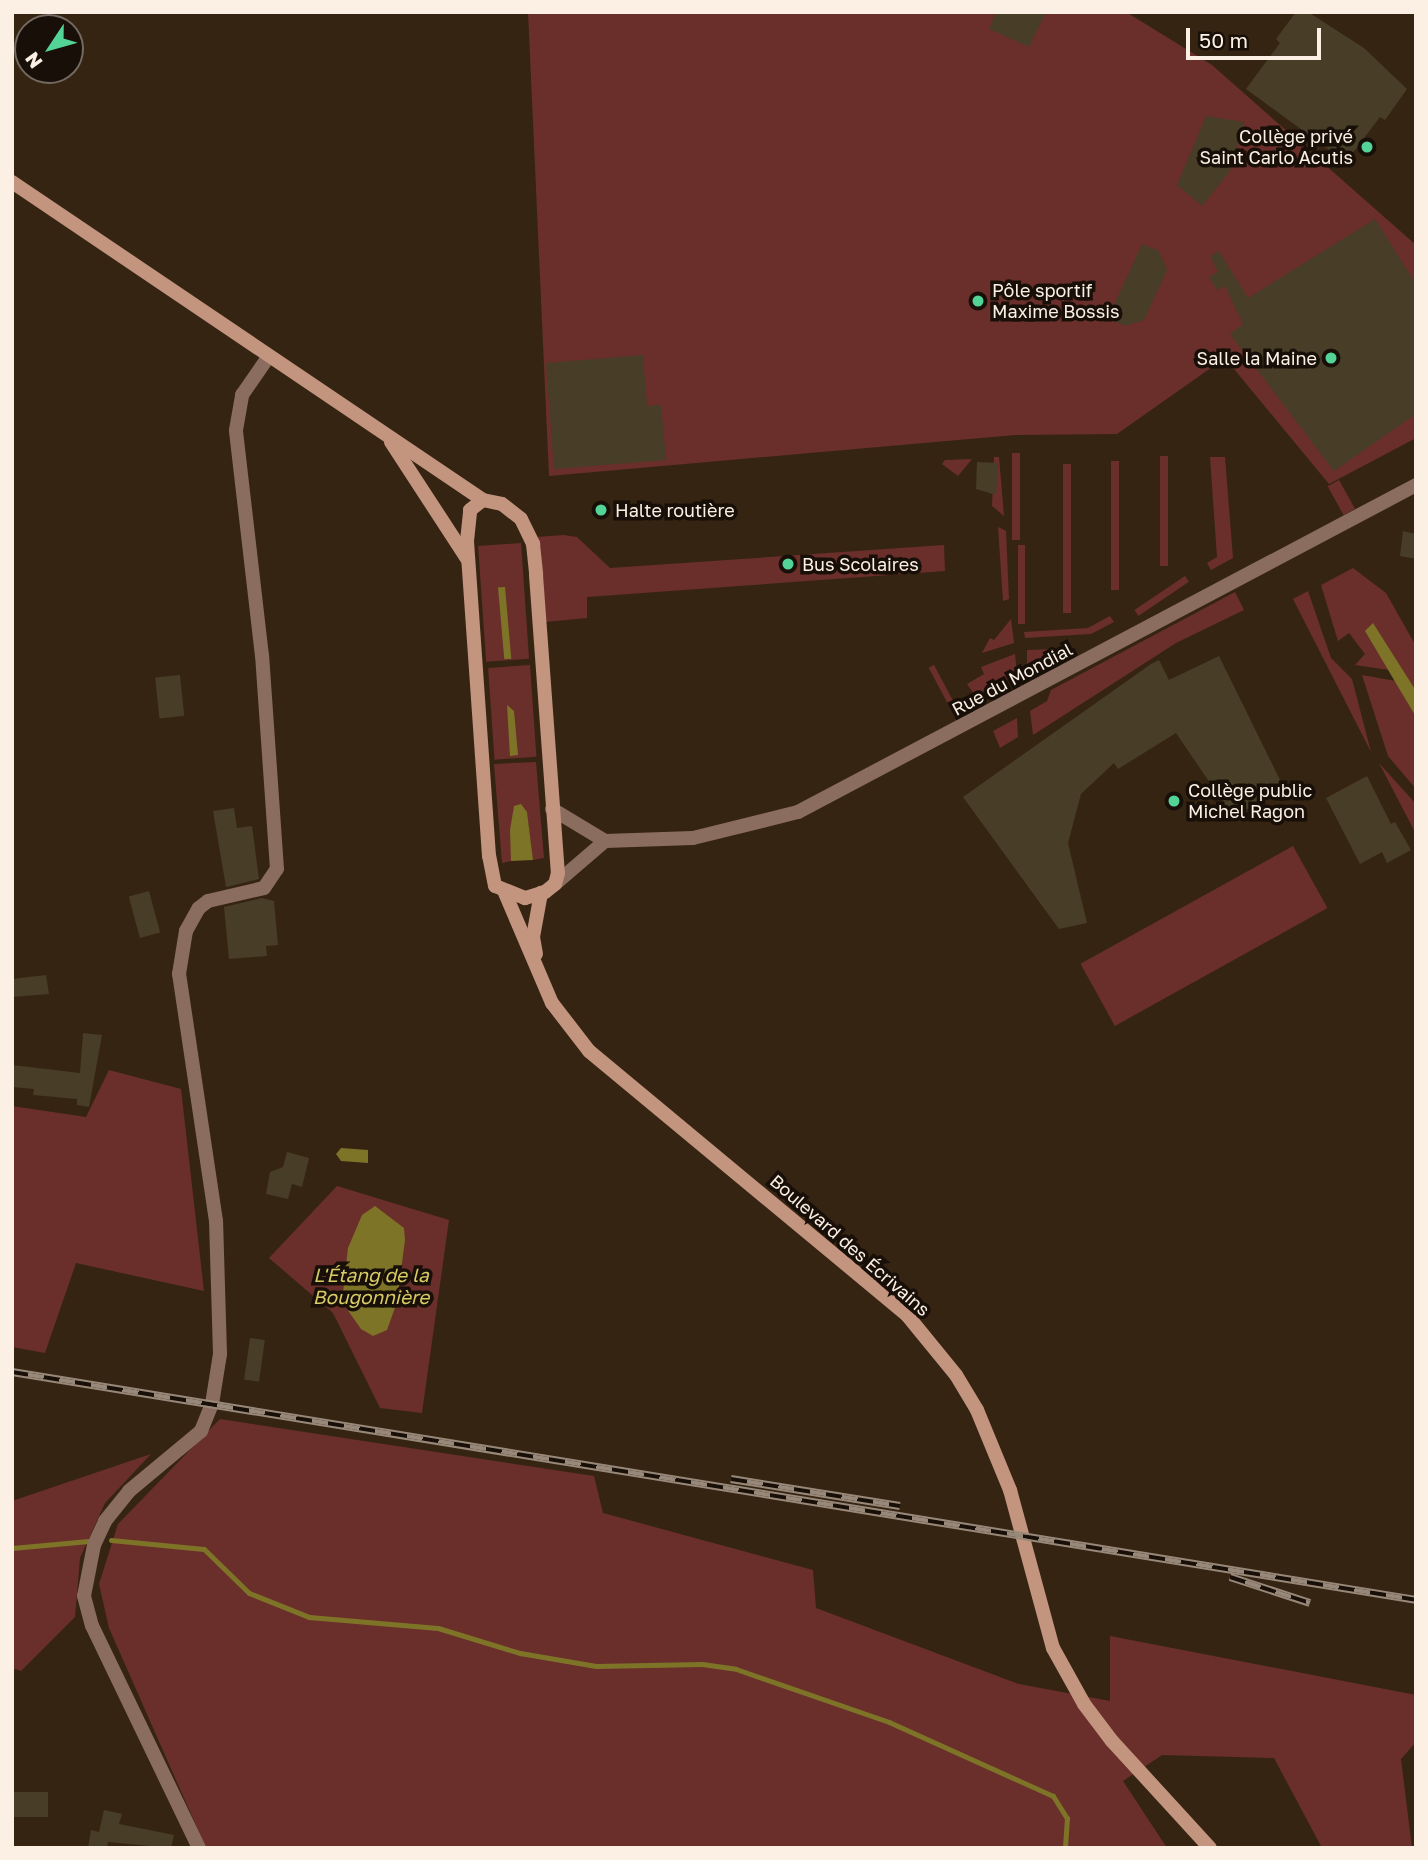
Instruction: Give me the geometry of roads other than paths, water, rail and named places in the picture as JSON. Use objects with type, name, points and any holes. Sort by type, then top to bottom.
[{"type":"main road","points":[[12,182],[483,500],[502,504],[521,519],[533,544],[558,873],[555,884],[541,893],[525,898],[505,893],[495,886],[489,856],[468,560],[470,510],[483,500]]},
{"type":"main road","points":[[384,433],[468,560]]},
{"type":"main road","points":[[505,893],[538,973]]},
{"type":"main road","points":[[538,973],[533,937],[541,893]]},
{"type":"main road","name":"Boulevard des Écrivains","points":[[538,973],[564,1023],[589,1051],[906,1315],[936,1349],[978,1410],[996,1451],[1047,1634],[1084,1704],[1210,1848]]},
{"type":"street","points":[[199,1848],[92,1626],[84,1596],[87,1570],[105,1521],[130,1492],[201,1430],[212,1404],[220,1353],[216,1221],[178,975],[186,931],[199,908],[208,901],[264,888],[277,869],[260,643],[236,430],[242,395],[269,356]]},
{"type":"street","name":"Rue du Mondial","points":[[605,841],[693,838],[798,812],[1416,485]]},
{"type":"street","points":[[552,809],[605,841],[555,884]]},
{"type":"water","points":[[505,587],[511,659],[504,659],[498,588]]},
{"type":"water","points":[[1373,623],[1416,691],[1416,717],[1365,631]]},
{"type":"water","points":[[507,705],[514,711],[518,755],[510,756]]},
{"type":"water","points":[[521,804],[527,812],[533,860],[511,861],[510,830],[514,806]]},
{"type":"water","points":[[341,1148],[368,1150],[368,1163],[341,1161],[336,1154]]},
{"type":"water","name":"L'Étang de la Bougonnière","points":[[375,1206],[404,1228],[405,1240],[397,1302],[387,1330],[373,1336],[361,1329],[342,1302],[348,1248],[362,1215]]},
{"type":"waterway","points":[[111,1540],[204,1549],[249,1593],[309,1617],[438,1628],[520,1653],[596,1666],[702,1664],[736,1669],[889,1722],[1053,1796],[1067,1818],[1065,1848]]},
{"type":"waterway","points":[[12,1548],[89,1541]]},
{"type":"railway","points":[[12,1372],[1416,1600]]},
{"type":"railway","points":[[731,1479],[900,1506]]},
{"type":"railway","points":[[1230,1577],[1310,1603]]},
{"type":"place","name":"Collège privé Saint Carlo Acutis","points":[[1367,147]]},
{"type":"place","name":"Pôle sportif Maxime Bossis","points":[[978,301]]},
{"type":"place","name":"Salle la Maine","points":[[1331,358]]},
{"type":"place","name":"Halte routière","points":[[601,510]]},
{"type":"place","name":"Bus Scolaires","points":[[788,564]]},
{"type":"place","name":"Collège public Michel Ragon","points":[[1174,801]]}]
